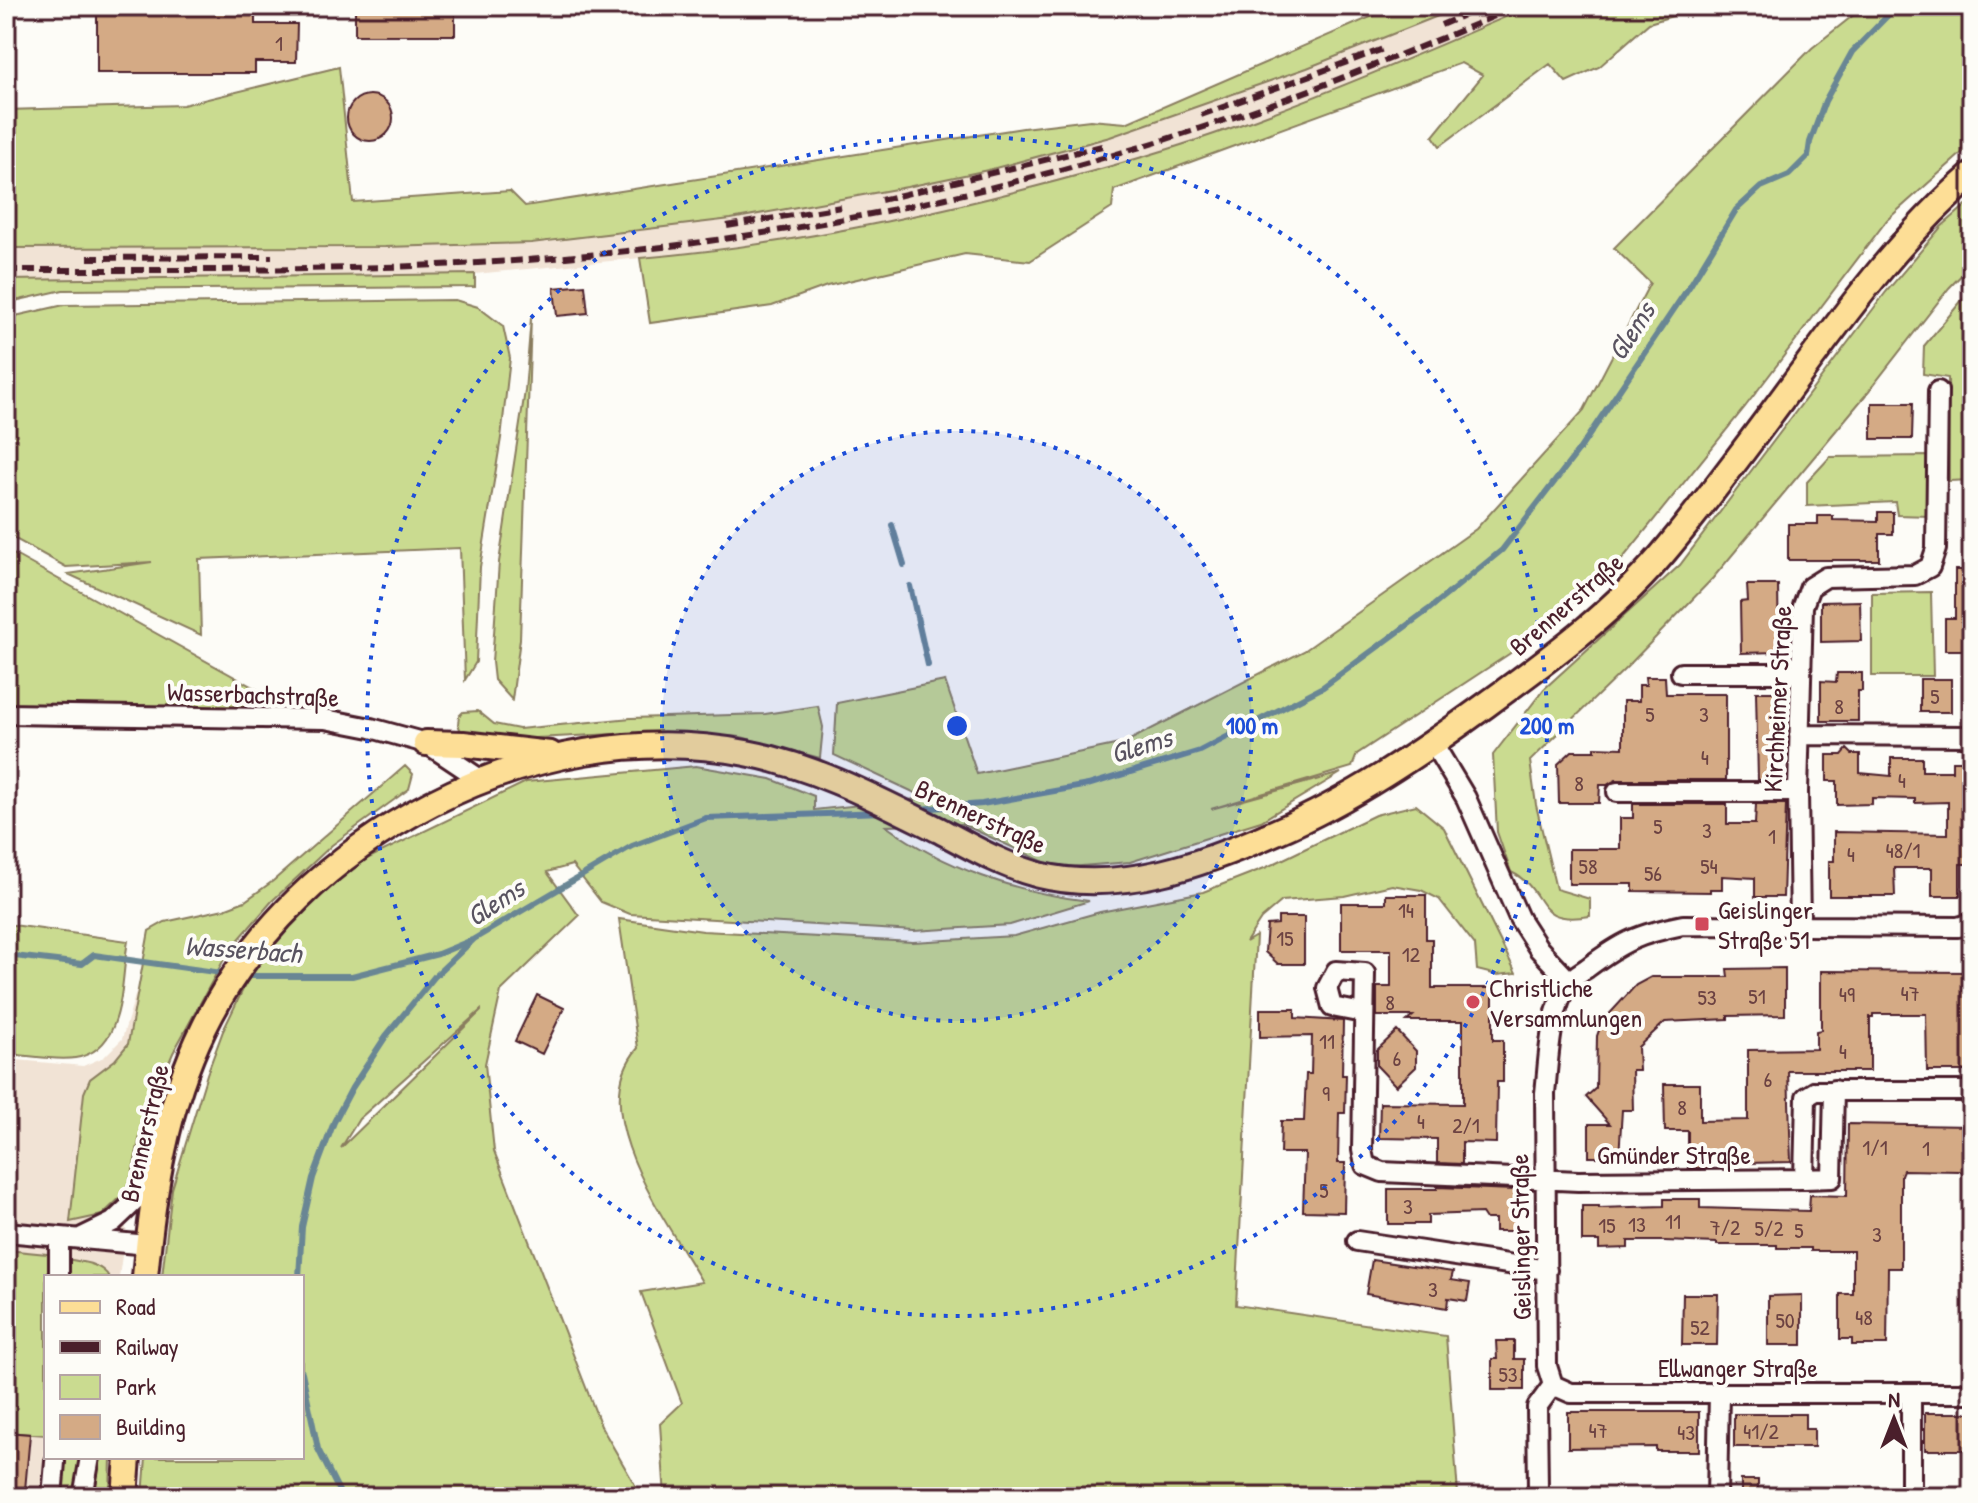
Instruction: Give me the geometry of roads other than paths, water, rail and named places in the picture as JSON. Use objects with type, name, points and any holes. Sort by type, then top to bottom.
[{"type":"main road","name":"Brennerstraße","points":[[145,1275],[157,1180],[169,1123],[183,1078],[222,994],[248,955],[302,892],[382,832],[434,803],[483,781],[560,756],[599,749],[648,746],[710,747],[750,754],[807,770],[868,794],[982,853],[1043,876],[1074,881],[1115,881],[1154,875],[1235,850],[1327,809],[1433,743],[1571,642],[1622,598],[1665,552],[1711,494],[1894,253],[1935,208],[1972,175]]},
{"type":"main road","points":[[426,743],[505,748],[560,756]]},
{"type":"main road","points":[[125,1497],[128,1459]]},
{"type":"street","name":"Kirchheimer Straße","points":[[1800,924],[1799,673],[1803,606],[1810,587],[1826,577],[1915,575],[1930,567],[1936,549],[1938,391]]},
{"type":"street","points":[[1681,673],[1799,673]]},
{"type":"street","name":"Wasserbachstraße","points":[[6,714],[325,719],[426,743],[483,781]]},
{"type":"street","points":[[1799,735],[1969,736]]},
{"type":"street","points":[[1433,743],[1466,798],[1519,918],[1539,949],[1569,981],[1610,951],[1643,933],[1692,924],[1958,927],[1972,923]]},
{"type":"street","points":[[1617,792],[1798,792]]},
{"type":"street","name":"Geislinger Straße","points":[[1553,1385],[1547,1366],[1545,1093],[1556,1015],[1569,981]]},
{"type":"street","name":"Gmünder Straße","points":[[1363,1013],[1362,1150],[1365,1165],[1382,1172],[1578,1181],[1832,1178],[1834,1090]]},
{"type":"street","points":[[1804,1179],[1806,1097],[1816,1091],[1972,1091]]},
{"type":"street","points":[[80,1238],[113,1222],[157,1180]]},
{"type":"street","points":[[6,1232],[148,1245]]},
{"type":"street","points":[[59,1237],[59,1275]]},
{"type":"street","points":[[1357,1241],[1547,1270]]},
{"type":"street","points":[[1538,1489],[1537,1407],[1553,1385]]},
{"type":"street","name":"Ellwanger Straße","points":[[1553,1385],[1571,1393],[1972,1393]]},
{"type":"street","points":[[1717,1497],[1719,1393]]},
{"type":"street","points":[[1911,1394],[1911,1497]]},
{"type":"street","points":[[83,1497],[90,1459]]},
{"type":"street","points":[[52,1497],[55,1462]]},
{"type":"waterway","name":"Glems","points":[[919,809],[982,804],[1088,785],[1200,751],[1323,687],[1428,610],[1502,550],[1579,450],[1691,284],[1736,210],[1761,187],[1789,175],[1808,156],[1825,101],[1852,52],[1897,6]]},
{"type":"waterway","points":[[892,525],[904,565]]},
{"type":"waterway","points":[[910,586],[928,665]]},
{"type":"waterway","name":"Glems","points":[[299,1275],[302,1227],[313,1178],[334,1122],[386,1036],[435,976],[474,939],[632,846],[706,818],[884,812]]},
{"type":"waterway","name":"Wasserbach","points":[[244,976],[352,976],[438,954],[472,940]]},
{"type":"waterway","name":"Wasserbach","points":[[6,955],[82,964],[94,955],[229,974]]},
{"type":"waterway","name":"Glems","points":[[304,1382],[318,1449],[342,1497]]},
{"type":"railway","points":[[1441,25],[1485,6]]},
{"type":"railway","points":[[6,270],[332,268],[527,260],[747,236],[856,217],[1072,167],[1179,135],[1284,100],[1516,6]]},
{"type":"railway","points":[[1201,115],[1386,48]]},
{"type":"railway","points":[[881,200],[1102,146]]},
{"type":"railway","points":[[727,226],[841,207]]},
{"type":"railway","points":[[88,258],[272,257]]},
{"type":"place","name":"Geislinger Straße 51","points":[[1702,924]]},
{"type":"place","name":"Christliche Versammlungen","points":[[1473,1002]]}]
